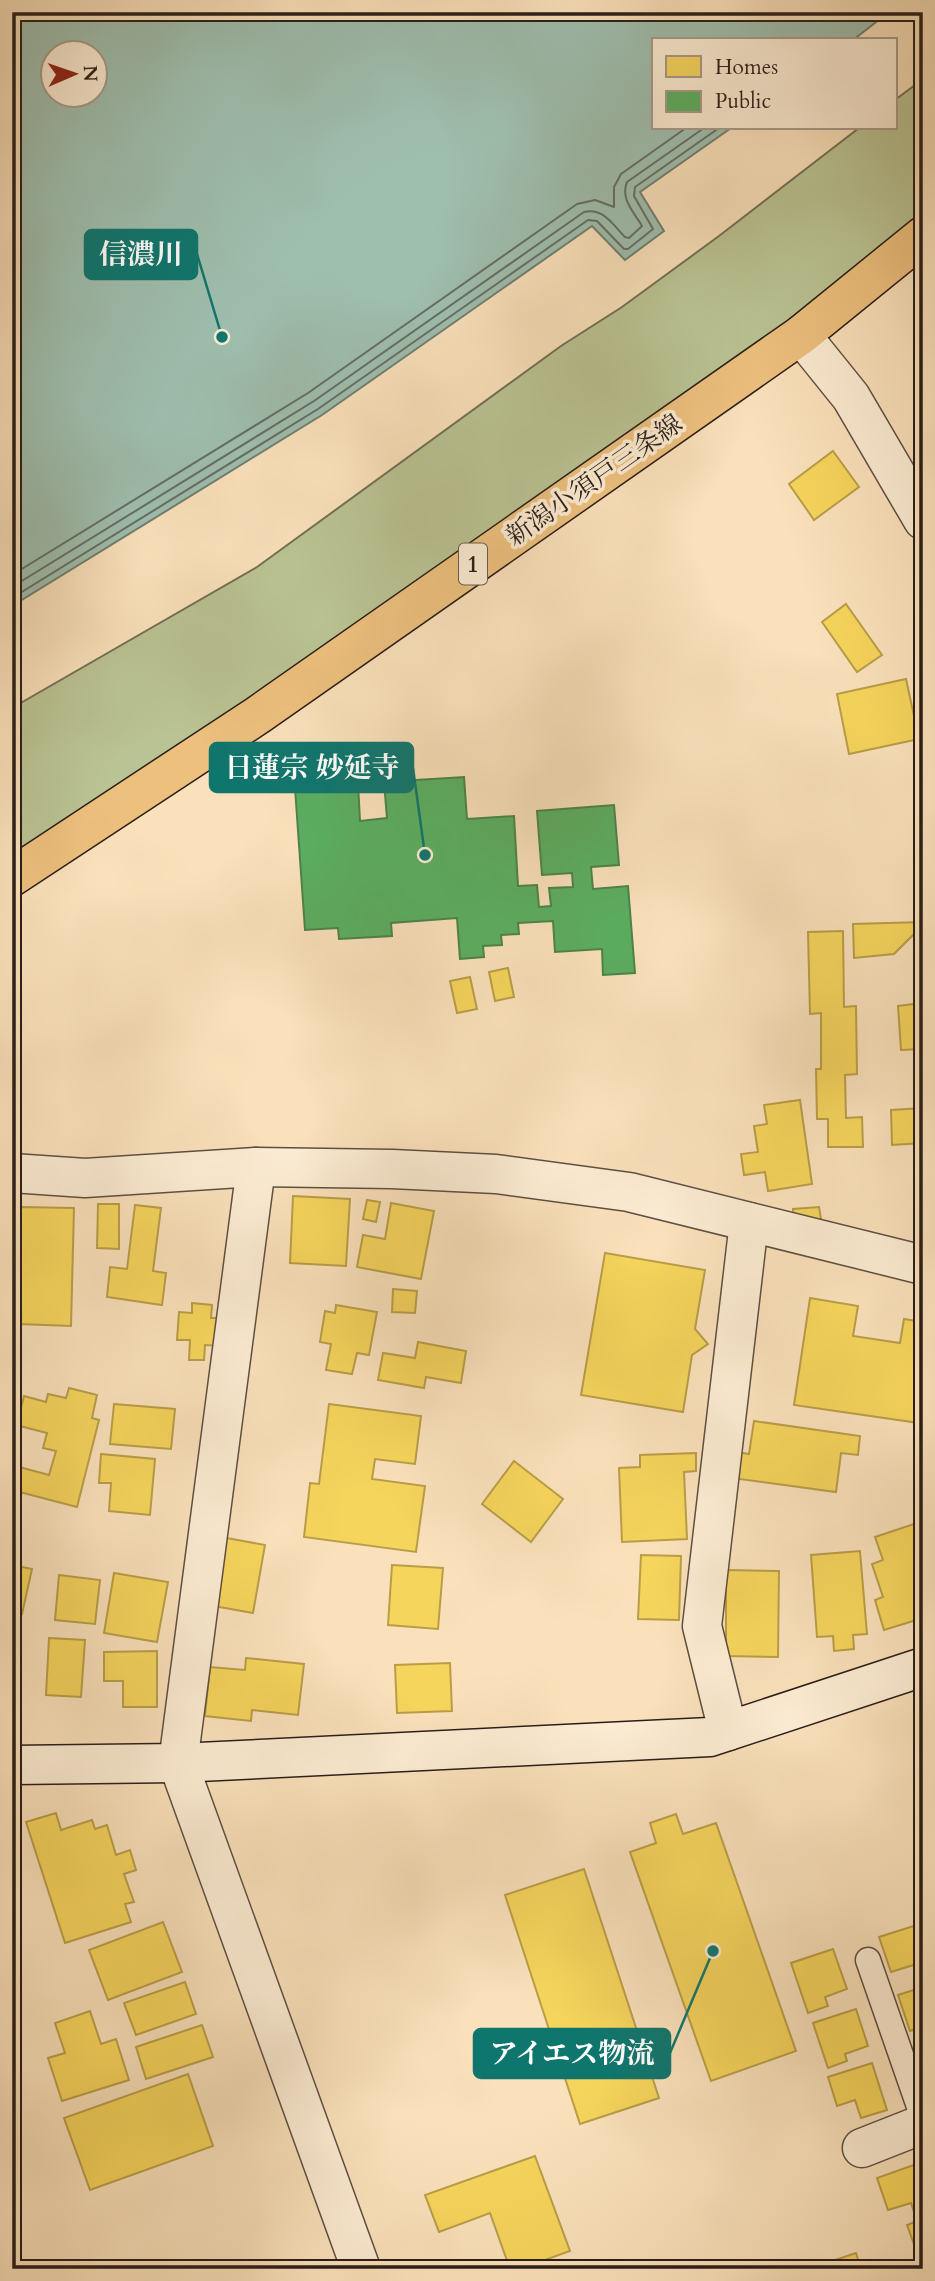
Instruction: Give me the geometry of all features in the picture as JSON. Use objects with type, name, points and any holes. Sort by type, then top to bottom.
[{"type":"main road","name":"新潟小須戸三条線","points":[[12,877],[258,715],[801,335],[923,236]]},
{"type":"street","points":[[801,335],[851,397],[923,520]]},
{"type":"street","points":[[256,1167],[178,1763],[361,2269]]},
{"type":"street","points":[[12,1173],[85,1178],[256,1167],[496,1174],[629,1192],[923,1265]]},
{"type":"street","points":[[728,1731],[702,1626],[749,1222]]},
{"type":"street","points":[[12,1765],[178,1763],[710,1737],[923,1667]]},
{"type":"street","points":[[862,2148],[923,2124]]},
{"type":"lane","points":[[868,1960],[923,2118]]},
{"type":"green space","points":[[923,79],[923,231],[93,809],[12,859],[12,708],[257,567],[561,346],[622,307],[856,130],[897,130],[897,98]]},
{"type":"water","points":[[12,12],[889,12],[856,38],[652,38],[652,130],[728,130],[640,192],[664,231],[625,260],[592,226],[322,415],[12,606]]},
{"type":"building: Homes","points":[[833,451],[859,487],[814,520],[789,484]]},
{"type":"building: Homes","points":[[846,604],[882,655],[857,672],[822,622]]},
{"type":"building: Homes","points":[[906,679],[919,739],[849,754],[837,694]]},
{"type":"building: Homes","points":[[923,922],[894,954],[854,958],[853,924]]},
{"type":"building: Homes","points":[[843,931],[844,1007],[856,1006],[857,1074],[845,1075],[846,1118],[862,1117],[863,1147],[828,1147],[828,1119],[817,1119],[816,1069],[821,1069],[821,1013],[810,1014],[808,932]]},
{"type":"building: Homes","points":[[508,968],[514,997],[495,1001],[489,972]]},
{"type":"building: Homes","points":[[470,977],[477,1009],[457,1013],[450,981]]},
{"type":"building: Homes","points":[[923,1003],[923,1049],[901,1050],[898,1006]]},
{"type":"building: Homes","points":[[800,1100],[812,1184],[768,1191],[765,1172],[744,1175],[741,1154],[758,1152],[754,1126],[767,1124],[764,1105]]},
{"type":"building: Homes","points":[[923,1108],[923,1143],[892,1145],[891,1110]]},
{"type":"building: Homes","points":[[293,1196],[350,1199],[346,1266],[290,1263]]},
{"type":"building: Homes","points":[[367,1200],[380,1202],[376,1222],[363,1219]]},
{"type":"building: Homes","points":[[391,1203],[434,1211],[421,1279],[357,1267],[363,1235],[385,1239]]},
{"type":"building: Homes","points":[[98,1204],[119,1204],[119,1249],[97,1248]]},
{"type":"building: Homes","points":[[135,1205],[161,1208],[153,1271],[166,1273],[162,1305],[107,1297],[110,1267],[127,1269]]},
{"type":"building: Homes","points":[[21,1207],[74,1208],[71,1326],[18,1324]]},
{"type":"building: Homes","points":[[819,1207],[822,1225],[794,1227],[793,1209]]},
{"type":"building: Homes","points":[[605,1253],[705,1270],[695,1329],[708,1344],[692,1355],[683,1412],[581,1395]]},
{"type":"building: Homes","points":[[393,1289],[417,1291],[415,1313],[392,1312]]},
{"type":"building: Homes","points":[[810,1298],[858,1306],[853,1336],[900,1343],[904,1319],[923,1322],[923,1400],[919,1423],[794,1405]]},
{"type":"building: Homes","points":[[192,1303],[212,1305],[211,1318],[223,1318],[221,1346],[205,1345],[204,1360],[189,1360],[190,1340],[177,1340],[179,1312],[192,1313]]},
{"type":"building: Homes","points":[[336,1305],[377,1312],[369,1355],[357,1353],[352,1374],[326,1370],[331,1344],[320,1342],[325,1311],[335,1313]]},
{"type":"building: Homes","points":[[418,1342],[466,1351],[461,1383],[426,1377],[424,1388],[378,1380],[383,1353],[415,1358]]},
{"type":"building: Homes","points":[[69,1388],[97,1395],[92,1418],[99,1420],[77,1507],[12,1490],[12,1465],[49,1475],[56,1451],[43,1448],[47,1433],[12,1424],[12,1405],[21,1408],[24,1396],[46,1402],[48,1394],[66,1398]]},
{"type":"building: Homes","points":[[114,1404],[175,1409],[171,1449],[110,1444]]},
{"type":"building: Homes","points":[[329,1404],[421,1416],[415,1464],[375,1459],[372,1479],[425,1486],[416,1552],[304,1537],[310,1483],[319,1484]]},
{"type":"building: Homes","points":[[754,1421],[860,1436],[858,1455],[841,1453],[836,1492],[732,1478],[736,1452],[749,1454]]},
{"type":"building: Homes","points":[[696,1453],[696,1471],[684,1472],[687,1539],[622,1542],[619,1468],[640,1467],[640,1455]]},
{"type":"building: Homes","points":[[101,1454],[155,1459],[150,1515],[109,1511],[111,1483],[99,1483]]},
{"type":"building: Homes","points":[[514,1461],[563,1499],[531,1542],[482,1504]]},
{"type":"building: Homes","points":[[923,1521],[923,1591],[918,1592],[923,1606],[923,1618],[884,1630],[875,1600],[883,1597],[872,1564],[883,1560],[875,1537]]},
{"type":"building: Homes","points":[[221,1537],[265,1545],[253,1613],[208,1605]]},
{"type":"building: Homes","points":[[860,1551],[867,1634],[853,1635],[854,1649],[834,1651],[833,1636],[817,1637],[811,1555]]},
{"type":"building: Homes","points":[[641,1555],[681,1556],[679,1620],[638,1619]]},
{"type":"building: Homes","points":[[12,1565],[32,1569],[22,1614],[12,1612]]},
{"type":"building: Homes","points":[[392,1565],[443,1568],[438,1629],[388,1625]]},
{"type":"building: Homes","points":[[726,1570],[779,1571],[778,1657],[726,1656]]},
{"type":"building: Homes","points":[[114,1573],[168,1582],[157,1642],[104,1633]]},
{"type":"building: Homes","points":[[59,1575],[100,1580],[95,1624],[55,1620]]},
{"type":"building: Homes","points":[[49,1638],[85,1640],[81,1697],[46,1695]]},
{"type":"building: Homes","points":[[157,1651],[157,1707],[123,1707],[123,1681],[104,1681],[104,1652]]},
{"type":"building: Homes","points":[[246,1658],[304,1664],[298,1715],[252,1710],[251,1721],[205,1716],[210,1667],[245,1670]]},
{"type":"building: Homes","points":[[450,1663],[452,1711],[397,1713],[395,1665]]},
{"type":"building: Homes","points":[[56,1813],[61,1830],[92,1820],[95,1829],[107,1825],[116,1855],[130,1850],[136,1870],[124,1874],[134,1902],[125,1904],[131,1922],[65,1943],[26,1822]]},
{"type":"building: Homes","points":[[676,1814],[683,1834],[716,1823],[796,2051],[711,2081],[630,1852],[656,1843],[650,1823]]},
{"type":"building: Homes","points":[[923,1858],[923,1888],[914,1861]]},
{"type":"building: Homes","points":[[584,1869],[659,2098],[580,2124],[505,1895]]},
{"type":"building: Homes","points":[[163,1922],[182,1972],[108,2000],[89,1950]]},
{"type":"building: Homes","points":[[923,1923],[923,1972],[920,1963],[891,1972],[879,1937]]},
{"type":"building: Homes","points":[[833,1949],[847,1989],[825,1997],[828,2006],[808,2013],[791,1963]]},
{"type":"building: Homes","points":[[185,1982],[196,2014],[136,2035],[124,2003]]},
{"type":"building: Homes","points":[[923,1987],[923,2027],[910,2031],[898,1995]]},
{"type":"building: Homes","points":[[856,2009],[868,2046],[845,2054],[847,2061],[828,2068],[813,2023]]},
{"type":"building: Homes","points":[[90,2011],[101,2044],[116,2039],[129,2080],[62,2101],[48,2058],[65,2053],[55,2023]]},
{"type":"building: Homes","points":[[202,2025],[213,2057],[146,2079],[136,2047]]},
{"type":"building: Homes","points":[[872,2063],[887,2110],[861,2118],[855,2100],[837,2106],[828,2077]]},
{"type":"building: Homes","points":[[188,2074],[213,2146],[90,2190],[64,2118]]},
{"type":"building: Homes","points":[[535,2156],[570,2251],[520,2269],[510,2269],[490,2213],[439,2232],[425,2195]]},
{"type":"building: Homes","points":[[922,2162],[923,2269],[907,2225],[917,2221],[911,2203],[888,2210],[877,2178]]},
{"type":"building: Homes","points":[[856,2253],[861,2269],[808,2269]]},
{"type":"building: Public","points":[[464,777],[467,819],[514,816],[518,886],[537,885],[539,907],[551,906],[549,888],[573,887],[572,873],[542,875],[537,811],[614,805],[619,865],[591,867],[593,889],[628,886],[635,973],[603,975],[602,949],[555,952],[553,921],[518,923],[519,934],[501,935],[502,945],[483,946],[484,957],[460,959],[457,918],[391,923],[392,936],[339,939],[338,928],[305,930],[295,788],[358,783],[360,821],[387,818],[384,782]]},
{"type":"place","name":"信濃川","points":[[222,337]]},
{"type":"place","name":"日蓮宗 妙延寺","points":[[425,855]]},
{"type":"place","name":"アイエス物流","points":[[713,1951]]}]
